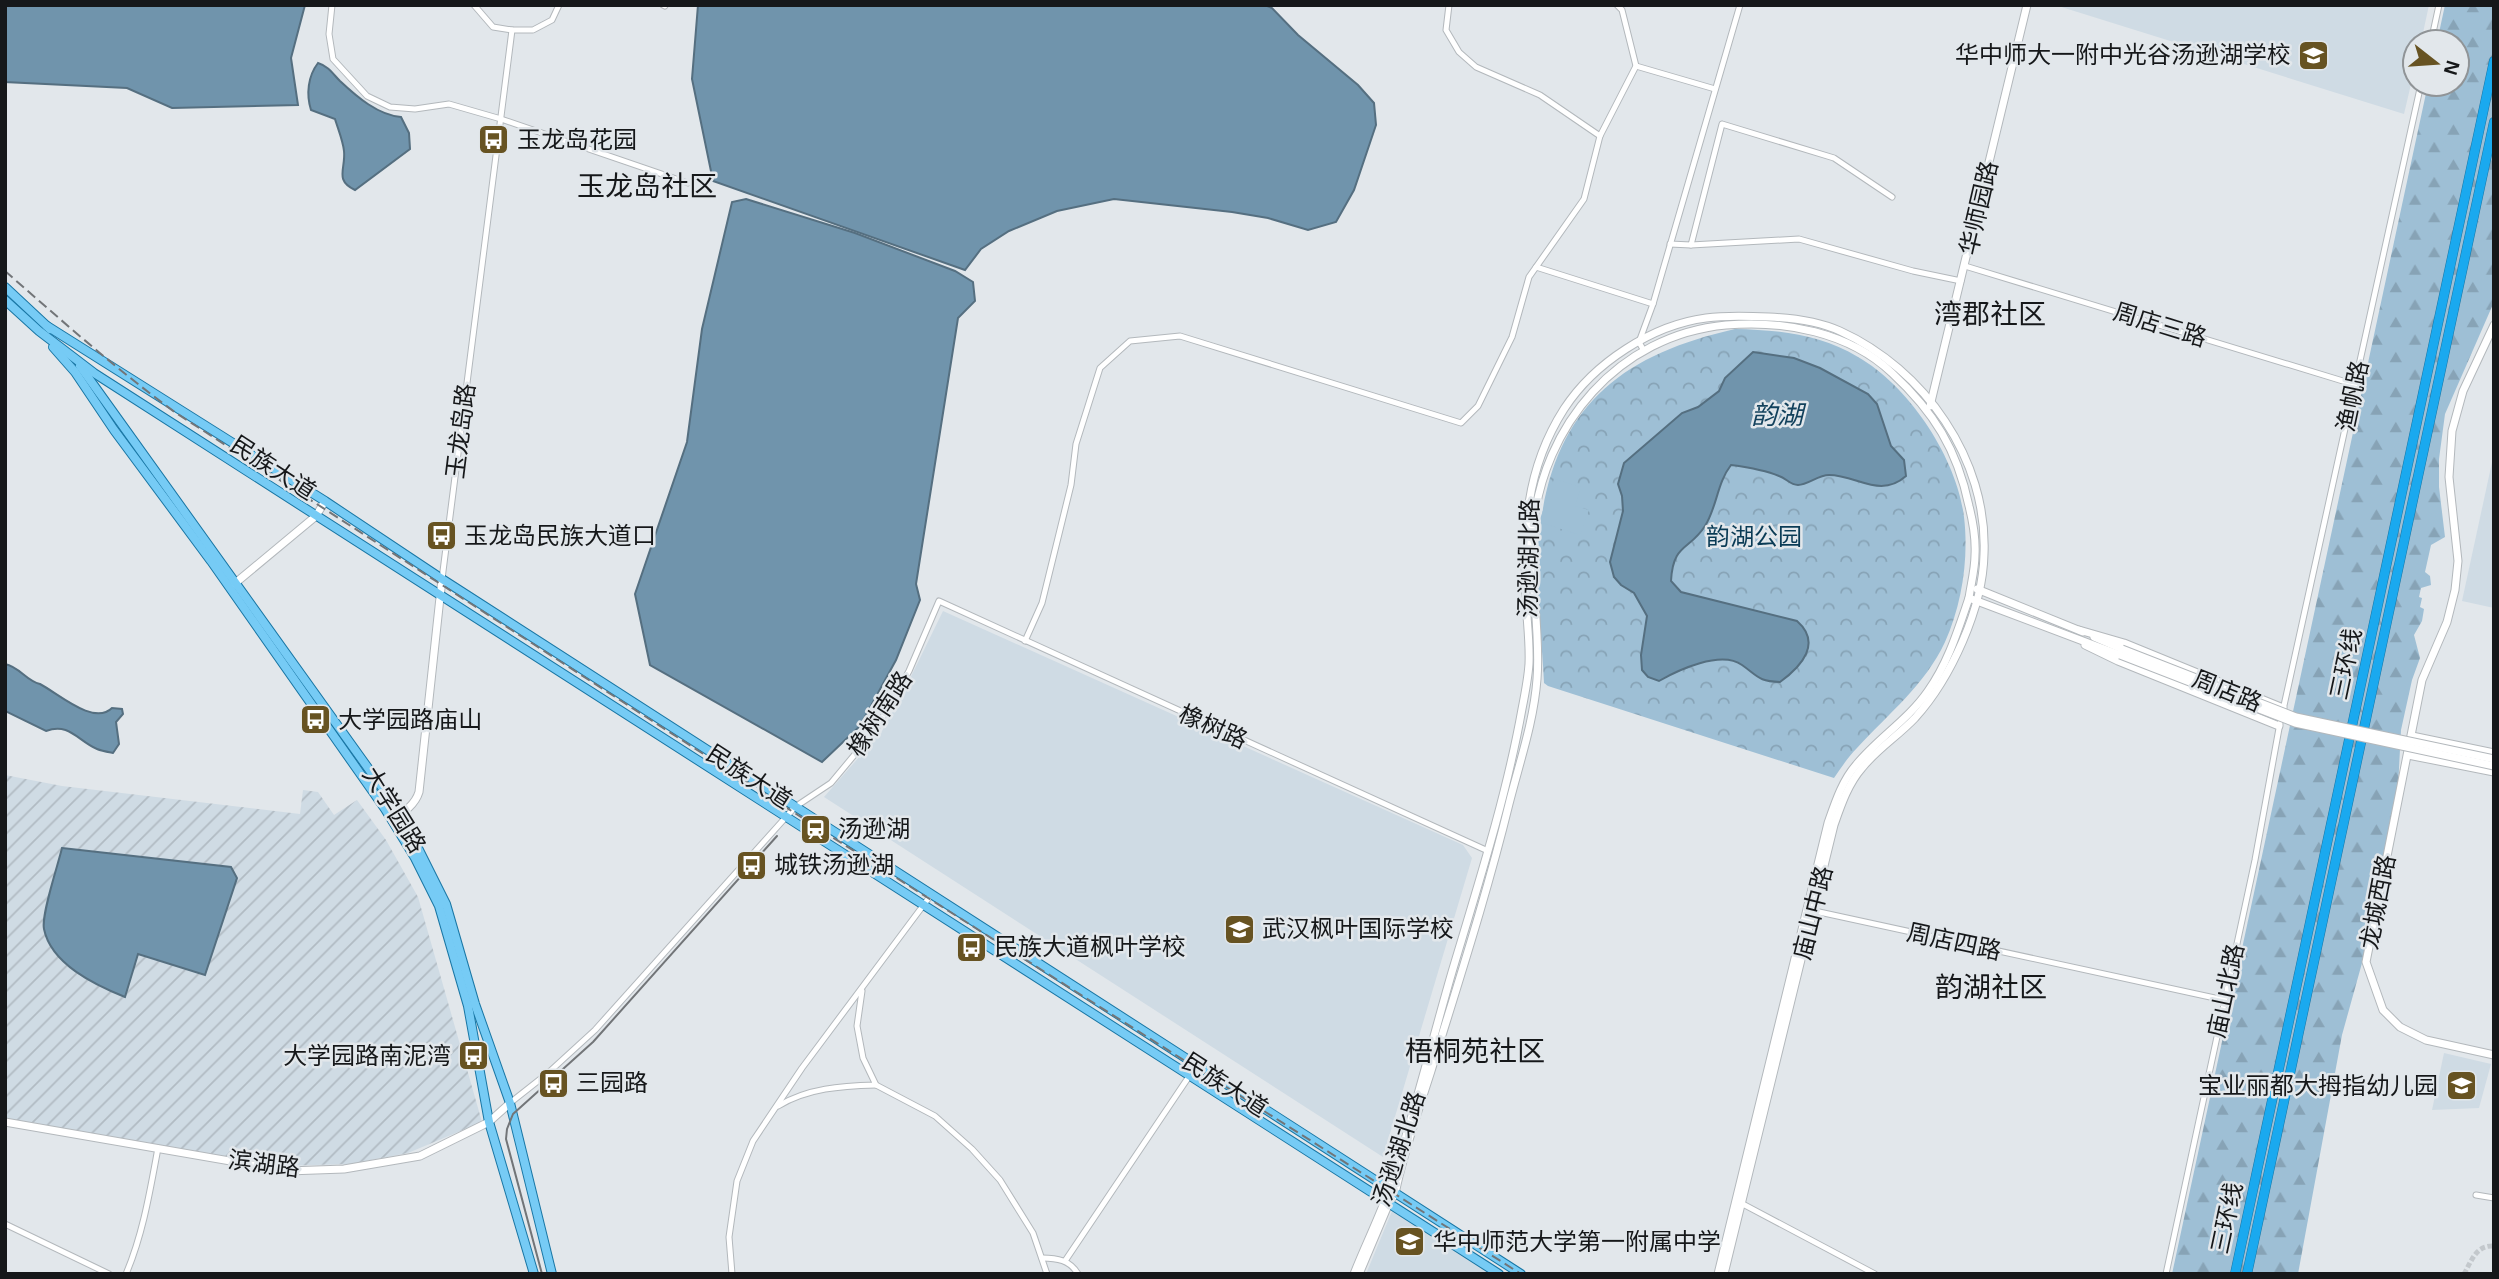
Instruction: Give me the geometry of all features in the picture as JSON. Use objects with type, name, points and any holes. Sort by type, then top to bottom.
[{"type":"highway","name":"三环线","points":[[2235,1274],[2494,61]]},
{"type":"highway","name":"三环线","points":[[2247,1274],[2494,122]]},
{"type":"highway","points":[[2229,1274],[2247,1218]]},
{"type":"main road","name":"大学园路","points":[[5,287],[47,326],[74,359],[232,585],[415,858],[439,906],[468,1006],[489,1122],[534,1274]]},
{"type":"main road","points":[[5,300],[39,331]]},
{"type":"main road","name":"民族大道","points":[[47,326],[326,501],[442,579],[1521,1274]]},
{"type":"main road","name":"民族大道","points":[[39,331],[74,359],[316,516],[1499,1274]]},
{"type":"main road","name":"大学园路","points":[[39,331],[75,372],[114,430],[401,814],[446,904],[475,1004],[510,1103],[552,1274]]},
{"type":"street","points":[[332,5],[329,34],[333,60],[367,96],[390,107],[415,109],[450,104],[501,118],[688,183]]},
{"type":"street","points":[[474,5],[494,27],[512,30],[533,30],[552,20],[559,5]]},
{"type":"street","points":[[1449,5],[1446,30],[1459,52],[1476,67],[1540,95],[1600,136]]},
{"type":"street","points":[[1025,641],[1042,603],[1071,485],[1076,444],[1100,368],[1130,341],[1180,336],[1461,423],[1478,407],[1512,337],[1529,277],[1584,199],[1600,136],[1636,66],[1622,10],[1617,5]]},
{"type":"street","points":[[1644,351],[1639,342],[1653,304],[1740,5]]},
{"type":"street","name":"华师园路","points":[[1929,406],[2027,5]]},
{"type":"street","points":[[2434,28],[2439,5]]},
{"type":"street","name":"玉龙岛路","points":[[392,820],[416,800],[419,792],[442,579],[512,30]]},
{"type":"street","points":[[1636,66],[1715,89]]},
{"type":"street","name":"渔帆路","points":[[2283,708],[2418,98]]},
{"type":"street","points":[[1691,245],[1723,124],[1835,158],[1892,197]]},
{"type":"street","points":[[1670,244],[1799,239],[1913,271],[1961,281]]},
{"type":"street","name":"周店三路","points":[[1965,265],[2356,386]]},
{"type":"street","points":[[1536,267],[1653,304]]},
{"type":"street","name":"汤逊湖北路","points":[[1392,1192],[1488,851],[1521,713],[1529,664],[1524,535],[1530,486],[1550,433],[1577,390],[1610,361],[1639,342],[1677,324],[1730,316],[1809,321],[1836,328],[1879,351],[1908,376],[1958,440],[1984,528],[1984,556],[1975,589]]},
{"type":"street","name":"汤逊湖北路","points":[[1354,1274],[1398,1180],[1497,854],[1537,679],[1532,556],[1539,487],[1560,436],[1572,415],[1602,382],[1644,351],[1670,337],[1707,327],[1756,324],[1805,329],[1834,337],[1882,364],[1929,406]]},
{"type":"street","name":"龙城西路","points":[[2494,325],[2463,391],[2452,431],[2449,477],[2457,580],[2447,622],[2423,680],[2366,962],[2383,1010],[2400,1027],[2426,1040],[2494,1055]]},
{"type":"street","points":[[232,585],[316,516],[326,501]]},
{"type":"street","name":"庙山中路","points":[[1724,1274],[1810,910],[1834,825],[1845,795],[1860,770],[1914,720],[1935,694],[1958,650],[1975,589]]},
{"type":"street","name":"周店路","points":[[1975,589],[2079,630],[2121,652],[2295,723],[2494,766]]},
{"type":"street","name":"周店路","points":[[1973,599],[2076,639],[2121,652],[2296,717],[2494,760]]},
{"type":"street","name":"橡树路","points":[[939,601],[1488,851]]},
{"type":"street","name":"橡树南路","points":[[795,807],[831,783],[876,730],[909,671],[939,601]]},
{"type":"street","points":[[2079,630],[2124,643],[2283,708]]},
{"type":"street","points":[[2076,639],[2118,661],[2280,726]]},
{"type":"street","name":"庙山北路","points":[[2166,1274],[2255,860],[2283,708]]},
{"type":"street","points":[[2412,736],[2494,753]]},
{"type":"street","points":[[2408,755],[2494,772]]},
{"type":"street","points":[[510,1103],[595,1030],[795,807]]},
{"type":"street","points":[[732,1274],[729,1237],[737,1181],[753,1141],[932,895]]},
{"type":"street","name":"周店四路","points":[[1810,910],[2224,1000]]},
{"type":"street","points":[[862,988],[857,1027],[863,1058],[876,1086]]},
{"type":"street","points":[[1065,1261],[1196,1066]]},
{"type":"street","points":[[775,1108],[794,1096],[823,1088],[876,1086],[935,1116],[972,1149],[1000,1180],[1033,1233],[1047,1274]]},
{"type":"street","name":"滨湖路","points":[[5,1122],[288,1171],[344,1169],[420,1156],[489,1122],[510,1103]]},
{"type":"street","points":[[126,1274],[133,1259],[148,1203],[158,1148]]},
{"type":"street","points":[[2476,1195],[2494,1198]]},
{"type":"street","name":"汤逊湖北路","points":[[1359,1274],[1387,1202]]},
{"type":"street","points":[[1739,1202],[1875,1274]]},
{"type":"street","name":"庙山中路","points":[[1718,1274],[1739,1202]]},
{"type":"street","points":[[5,1224],[109,1274]]},
{"type":"street","points":[[1042,1258],[1065,1261],[1072,1265],[1078,1274]]},
{"type":"shaded area","name":"华中师大一附中光谷汤逊湖学校","points":[[2055,5],[2429,5],[2424,28],[2401,28],[2401,98],[2408,98],[2404,114]]},
{"type":"shaded area","points":[[2494,453],[2494,608],[2462,601]]},
{"type":"shaded area","name":"武汉枫叶国际学校","points":[[943,611],[1463,845],[1472,858],[1383,1157],[824,797],[882,731]]},
{"type":"shaded area","points":[[5,775],[62,786],[300,814],[303,790],[318,792],[334,815],[357,800],[386,840],[418,897],[482,1122],[408,1153],[350,1164],[278,1166],[5,1119]]},
{"type":"shaded area","name":"宝业丽都大拇指幼儿园","points":[[2444,1053],[2491,1064],[2479,1108],[2432,1110]]},
{"type":"shaded area","name":"华中师范大学第一附属中学","points":[[1392,1211],[1491,1274],[1366,1274]]},
{"type":"green space","points":[[2445,5],[2494,5],[2494,302],[2445,414],[2439,459],[2439,487],[2445,537],[2431,545],[2425,572],[2430,576],[2431,585],[2421,588],[2419,597],[2422,598],[2420,607],[2424,609],[2422,621],[2414,635],[2420,658],[2412,680],[2401,730],[2398,788],[2362,963],[2342,1035],[2298,1274],[2172,1274],[2425,98],[2471,98],[2471,28],[2440,28]]},
{"type":"green space","name":"韵湖公园","points":[[1735,329],[1783,332],[1814,338],[1844,349],[1877,370],[1912,405],[1927,426],[1941,448],[1960,494],[1964,517],[1965,565],[1960,597],[1945,642],[1917,685],[1854,751],[1834,778],[1544,683],[1538,547],[1548,486],[1561,450],[1578,419],[1600,393],[1627,371],[1658,354],[1694,340]]},
{"type":"green space","points":[[1554,479],[1581,487],[1575,506],[1589,510],[1580,535],[1539,522]]},
{"type":"water","points":[[5,5],[305,5],[291,58],[298,105],[172,108],[127,88],[5,82]]},
{"type":"water","points":[[698,5],[1265,5],[1272,8],[1298,35],[1358,85],[1374,103],[1376,125],[1354,190],[1336,222],[1308,230],[1268,218],[1232,212],[1114,199],[1057,211],[1009,231],[981,249],[965,270],[713,181],[692,79]]},
{"type":"water","points":[[318,63],[328,68],[368,104],[384,113],[401,117],[409,133],[410,149],[355,190],[343,178],[344,151],[335,119],[311,110],[309,85]]},
{"type":"water","points":[[746,199],[855,233],[955,271],[973,282],[975,301],[958,318],[916,584],[920,600],[896,660],[860,726],[822,762],[650,665],[635,594],[687,442],[702,329],[732,202]]},
{"type":"water","name":"韵湖","points":[[1753,352],[1794,358],[1820,368],[1868,394],[1877,404],[1891,446],[1904,460],[1906,476],[1887,486],[1829,475],[1798,485],[1768,472],[1731,465],[1705,526],[1678,553],[1671,581],[1681,592],[1797,621],[1808,638],[1806,654],[1795,669],[1780,682],[1763,679],[1742,665],[1723,660],[1700,663],[1659,681],[1648,677],[1642,670],[1641,655],[1647,616],[1634,593],[1614,577],[1610,562],[1623,511],[1618,484],[1624,463],[1682,413],[1698,407],[1719,391],[1725,378]]},
{"type":"water","points":[[5,664],[86,711],[105,713],[112,708],[122,709],[123,714],[116,722],[119,744],[113,753],[90,746],[67,731],[46,731],[5,711]]},
{"type":"water","points":[[62,848],[231,867],[237,878],[205,975],[138,954],[125,997],[88,979],[65,963],[55,953],[44,929],[47,902]]},
{"type":"tunnel","points":[[2464,1274],[2479,1251],[2494,1246]]},
{"type":"tram line","points":[[542,1274],[506,1139],[513,1114],[593,1042],[777,836]]},
{"type":"railway","points":[[5,271],[110,362],[176,413],[821,830],[1521,1274]]},
{"type":"place","name":"华中师大一附中光谷汤逊湖学校","points":[[2314,55]]},
{"type":"place","name":"玉龙岛花园","points":[[494,140]]},
{"type":"place","name":"玉龙岛民族大道口","points":[[441,536]]},
{"type":"place","name":"大学园路庙山","points":[[315,720]]},
{"type":"place","name":"汤逊湖","points":[[815,829]]},
{"type":"place","name":"城铁汤逊湖","points":[[751,865]]},
{"type":"place","name":"武汉枫叶国际学校","points":[[1239,929]]},
{"type":"place","name":"民族大道枫叶学校","points":[[971,947]]},
{"type":"place","name":"大学园路南泥湾","points":[[474,1056]]},
{"type":"place","name":"三园路","points":[[553,1083]]},
{"type":"place","name":"宝业丽都大拇指幼儿园","points":[[2461,1086]]},
{"type":"place","name":"华中师范大学第一附属中学","points":[[1410,1242]]},
{"type":"district","name":"玉龙岛社区","points":[[647,186]]},
{"type":"district","name":"湾郡社区","points":[[1990,314]]},
{"type":"district","name":"韵湖社区","points":[[1991,987]]},
{"type":"district","name":"梧桐苑社区","points":[[1475,1051]]}]
